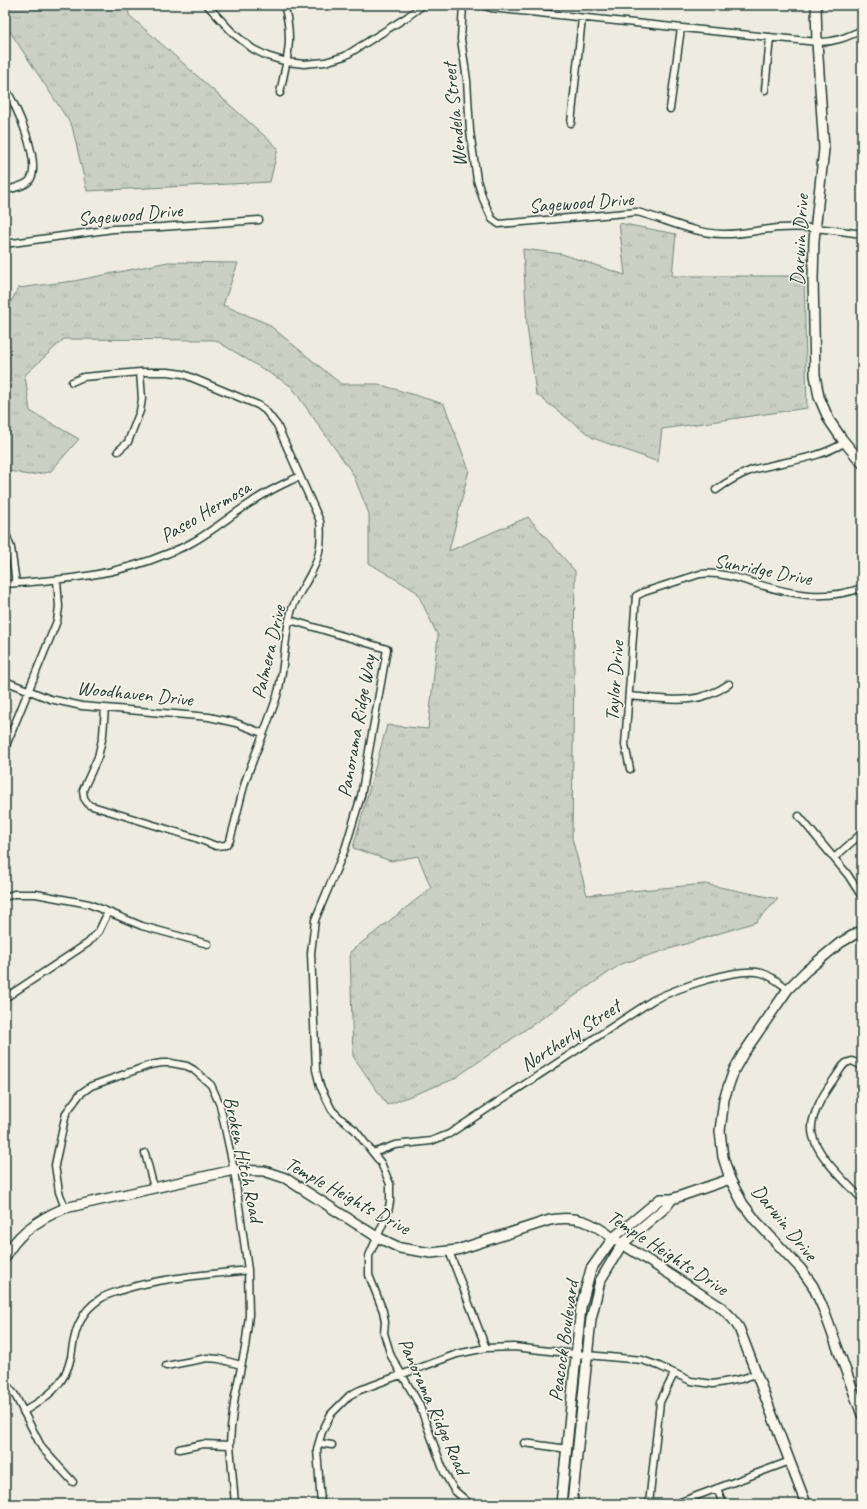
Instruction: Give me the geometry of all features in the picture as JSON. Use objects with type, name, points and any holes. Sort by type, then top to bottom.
[{"type":"street","points":[[208,5],[234,34],[252,49],[267,56],[287,62],[304,64],[326,62],[345,56],[407,17],[422,5]]},
{"type":"street","points":[[280,93],[290,48],[288,20],[284,5]]},
{"type":"street","name":"Wendela Street","points":[[463,5],[461,39],[467,80],[471,138],[477,180],[482,199],[492,219]]},
{"type":"street","points":[[481,5],[490,8],[817,42],[829,42],[848,37],[862,30]]},
{"type":"street","name":"Darwin Drive","points":[[816,5],[824,149],[815,229],[813,278],[816,380],[823,409],[828,420],[844,443],[862,463]]},
{"type":"street","points":[[572,123],[582,18]]},
{"type":"street","points":[[670,109],[681,28]]},
{"type":"street","points":[[765,90],[770,37]]},
{"type":"street","points":[[5,88],[19,114],[27,135],[34,169],[31,179],[27,183],[5,190]]},
{"type":"street","name":"Sagewood Drive","points":[[492,219],[499,224],[637,212],[656,216],[693,230],[723,234],[782,228],[815,229],[862,234]]},
{"type":"street","name":"Sagewood Drive","points":[[5,244],[113,229],[259,220]]},
{"type":"street","points":[[118,451],[128,442],[140,411],[142,399],[140,372]]},
{"type":"street","name":"Palmera Drive","points":[[72,382],[83,377],[140,372],[168,372],[183,374],[258,405],[265,410],[277,425],[320,521],[321,530],[320,553],[292,609],[277,695],[246,780],[230,840],[226,845],[216,846],[196,838],[89,805],[84,798],[83,790],[98,757],[104,735],[105,708]]},
{"type":"street","points":[[716,490],[752,470],[818,455],[844,443]]},
{"type":"street","name":"Paseo Hermosa","points":[[5,584],[88,577],[113,572],[148,562],[190,544],[222,524],[252,501],[300,476]]},
{"type":"street","points":[[5,531],[11,548],[16,583]]},
{"type":"street","name":"Sunridge Drive","points":[[636,596],[700,574],[710,573],[723,574],[799,595],[831,596],[862,588]]},
{"type":"street","points":[[5,748],[58,620],[59,607],[57,580]]},
{"type":"street","name":"Taylor Drive","points":[[630,769],[626,745],[636,596]]},
{"type":"street","name":"Panorama Ridge Way","points":[[290,620],[386,649],[361,796],[346,849]]},
{"type":"street","name":"Woodhaven Drive","points":[[5,681],[56,700],[82,706],[209,717],[236,723],[262,733]]},
{"type":"street","points":[[629,696],[694,699],[711,695],[729,684]]},
{"type":"street","points":[[799,816],[848,875],[862,897]]},
{"type":"street","points":[[834,858],[862,833]]},
{"type":"street","name":"Panorama Ridge Road","points":[[346,849],[315,920],[311,953],[316,1070],[320,1086],[332,1110],[355,1130],[381,1163],[390,1184],[390,1202],[388,1212],[369,1256],[369,1275],[383,1311],[385,1322],[384,1333],[391,1356],[419,1404],[444,1472],[454,1490],[470,1504]]},
{"type":"street","points":[[5,897],[14,894],[36,894],[89,904],[142,926],[208,944]]},
{"type":"street","points":[[5,998],[88,943],[99,931],[108,912]]},
{"type":"street","name":"Darwin Drive","points":[[862,930],[840,943],[806,971],[788,989],[743,1054],[734,1070],[724,1099],[720,1131],[724,1157],[730,1180],[743,1204],[756,1221],[801,1269],[813,1286],[823,1308],[862,1415]]},
{"type":"street","name":"Northerly Street","points":[[373,1153],[395,1145],[431,1141],[448,1134],[653,1000],[674,990],[717,977],[751,972],[762,973],[776,980],[788,989]]},
{"type":"street","points":[[862,1066],[852,1062],[846,1063],[842,1067],[819,1102],[814,1114],[812,1130],[820,1154],[862,1199]]},
{"type":"street","name":"Broken Hitch Road","points":[[65,1208],[59,1192],[55,1165],[66,1113],[74,1100],[80,1094],[91,1086],[150,1065],[170,1063],[187,1066],[194,1070],[211,1085],[220,1105],[234,1170],[248,1270],[248,1315],[245,1348],[235,1396],[230,1445],[235,1504]]},
{"type":"street","points":[[145,1153],[154,1188]]},
{"type":"street","name":"Temple Heights Drive","points":[[5,1258],[14,1242],[48,1216],[65,1208],[234,1170],[264,1171],[285,1178],[377,1237],[400,1248],[431,1253],[449,1251],[550,1220],[564,1218],[583,1220],[596,1226],[721,1307],[733,1319],[739,1328],[806,1504]]},
{"type":"street","name":"Peacock Boulevard","points":[[561,1504],[568,1449],[581,1307],[591,1269],[613,1238],[660,1199],[672,1199],[730,1180]]},
{"type":"street","name":"Peacock Boulevard","points":[[572,1504],[591,1319],[600,1281],[622,1244],[666,1207],[672,1199]]},
{"type":"street","points":[[449,1251],[486,1348]]},
{"type":"street","points":[[23,1412],[45,1399],[62,1379],[69,1365],[79,1322],[87,1310],[100,1299],[142,1284],[160,1280],[248,1270]]},
{"type":"street","points":[[321,1504],[318,1449],[322,1432],[330,1414],[350,1395],[457,1354],[486,1348],[514,1347],[642,1360],[691,1381],[713,1384],[741,1380],[756,1374]]},
{"type":"street","points":[[166,1366],[207,1358],[219,1359],[241,1365]]},
{"type":"street","points":[[649,1504],[660,1402],[674,1374]]},
{"type":"street","points":[[5,1383],[15,1395],[42,1448],[73,1482]]},
{"type":"street","points":[[319,1443],[332,1446]]},
{"type":"street","points":[[524,1443],[568,1449]]},
{"type":"street","points":[[179,1449],[203,1444],[230,1445]]},
{"type":"street","points":[[672,1504],[790,1461]]},
{"type":"street","points":[[717,1488],[723,1504]]},
{"type":"green space","points":[[5,5],[128,5],[129,15],[278,148],[270,182],[87,191],[72,126],[5,24]]},
{"type":"green space","points":[[619,223],[676,234],[672,276],[804,276],[807,408],[662,429],[658,462],[593,438],[536,394],[527,326],[523,249],[562,254],[625,275]]},
{"type":"green space","points":[[168,262],[238,263],[223,305],[268,324],[341,384],[378,384],[444,404],[469,470],[449,551],[528,517],[575,571],[572,838],[587,895],[705,884],[778,899],[756,922],[621,964],[452,1080],[387,1105],[353,1056],[350,952],[431,888],[418,856],[391,861],[353,848],[387,725],[428,729],[438,636],[417,592],[369,563],[369,514],[353,474],[291,386],[215,340],[64,339],[25,375],[30,411],[79,439],[50,472],[28,475],[5,470],[5,314],[18,288],[74,281]]}]
